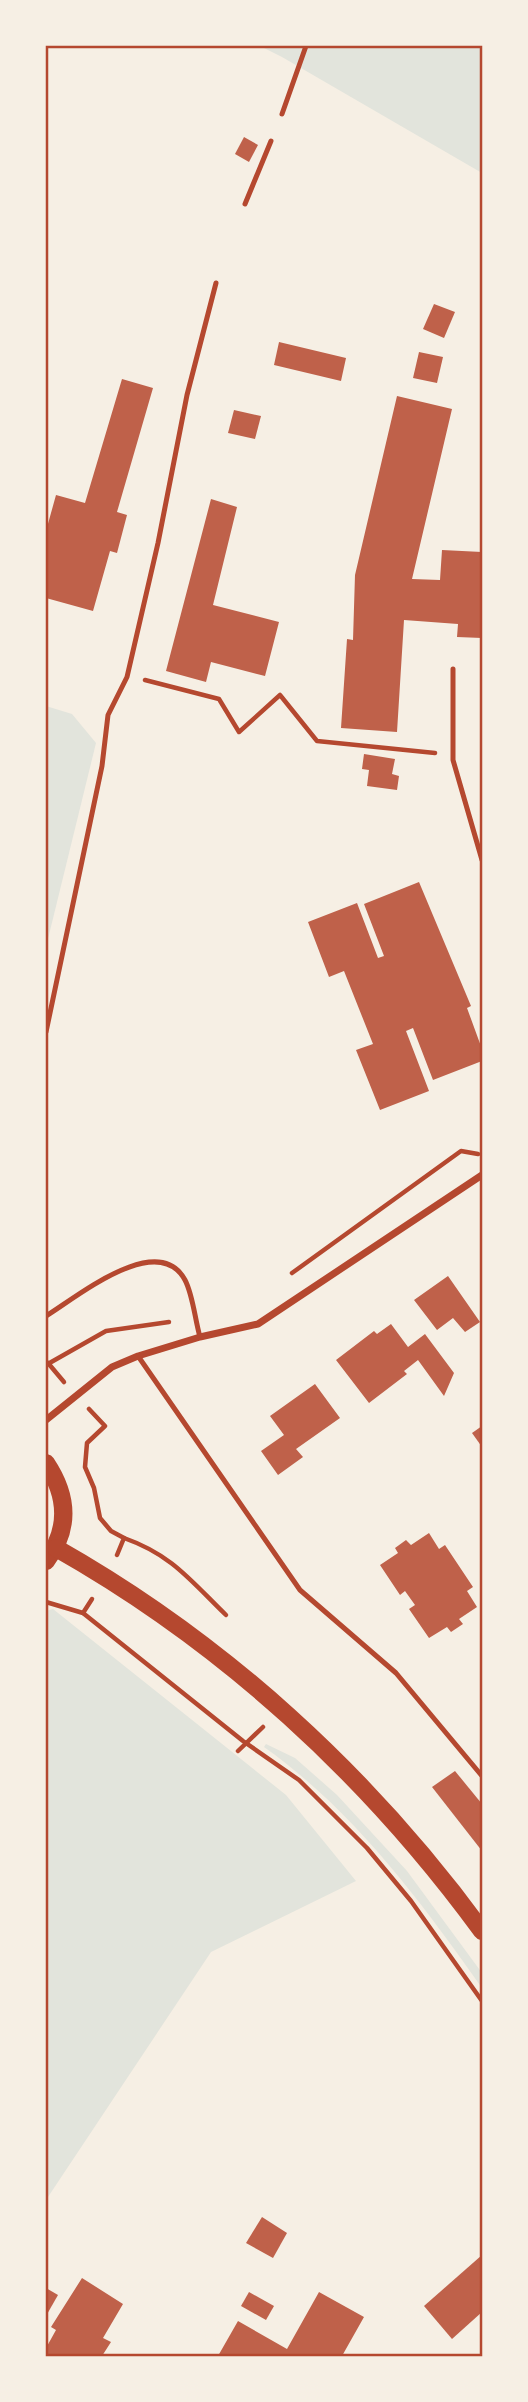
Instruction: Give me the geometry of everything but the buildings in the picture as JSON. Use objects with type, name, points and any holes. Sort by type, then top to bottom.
[{"type":"main road","points":[[46,1464],[57,1480],[64,1502],[64,1526],[51,1555],[137,1595],[202,1643],[282,1709],[370,1793],[438,1870],[482,1931]]},
{"type":"street","points":[[46,1420],[112,1367],[200,1337],[258,1324],[482,1175]]},
{"type":"lane","points":[[282,114],[306,46]]},
{"type":"lane","points":[[246,204],[271,141]]},
{"type":"lane","points":[[46,1032],[102,766],[108,715],[127,677],[158,542],[187,395],[216,283]]},
{"type":"lane","points":[[453,669],[453,755],[482,860]]},
{"type":"lane","points":[[46,1315],[129,1266],[147,1259],[171,1264],[185,1280],[200,1337]]},
{"type":"lane","points":[[138,1356],[300,1590],[396,1674],[482,1776]]},
{"type":"path","points":[[127,677],[219,699],[239,732],[280,695],[317,741],[453,755]]},
{"type":"path","points":[[282,1280],[461,1151],[482,1155]]},
{"type":"path","points":[[60,1377],[47,1364],[106,1331],[173,1321]]},
{"type":"path","points":[[95,1415],[106,1426],[87,1443],[85,1466],[94,1488],[100,1518],[111,1531],[154,1549],[172,1562],[226,1615]]},
{"type":"path","points":[[117,1554],[124,1538]]},
{"type":"path","points":[[46,1602],[83,1613],[221,1724],[299,1780],[376,1858],[482,2001]]},
{"type":"path","points":[[83,1613],[90,1602]]},
{"type":"shaded area","points":[[260,46],[482,46],[482,173],[282,57]]},
{"type":"shaded area","points":[[46,706],[72,714],[96,743],[46,947]]},
{"type":"shaded area","points":[[53,1609],[286,1795],[356,1881],[211,1952],[46,2200],[46,1611]]},
{"type":"shaded area","points":[[266,1744],[295,1758],[337,1795],[407,1871],[482,1973],[482,1988],[383,1858],[327,1799],[264,1747]]}]
